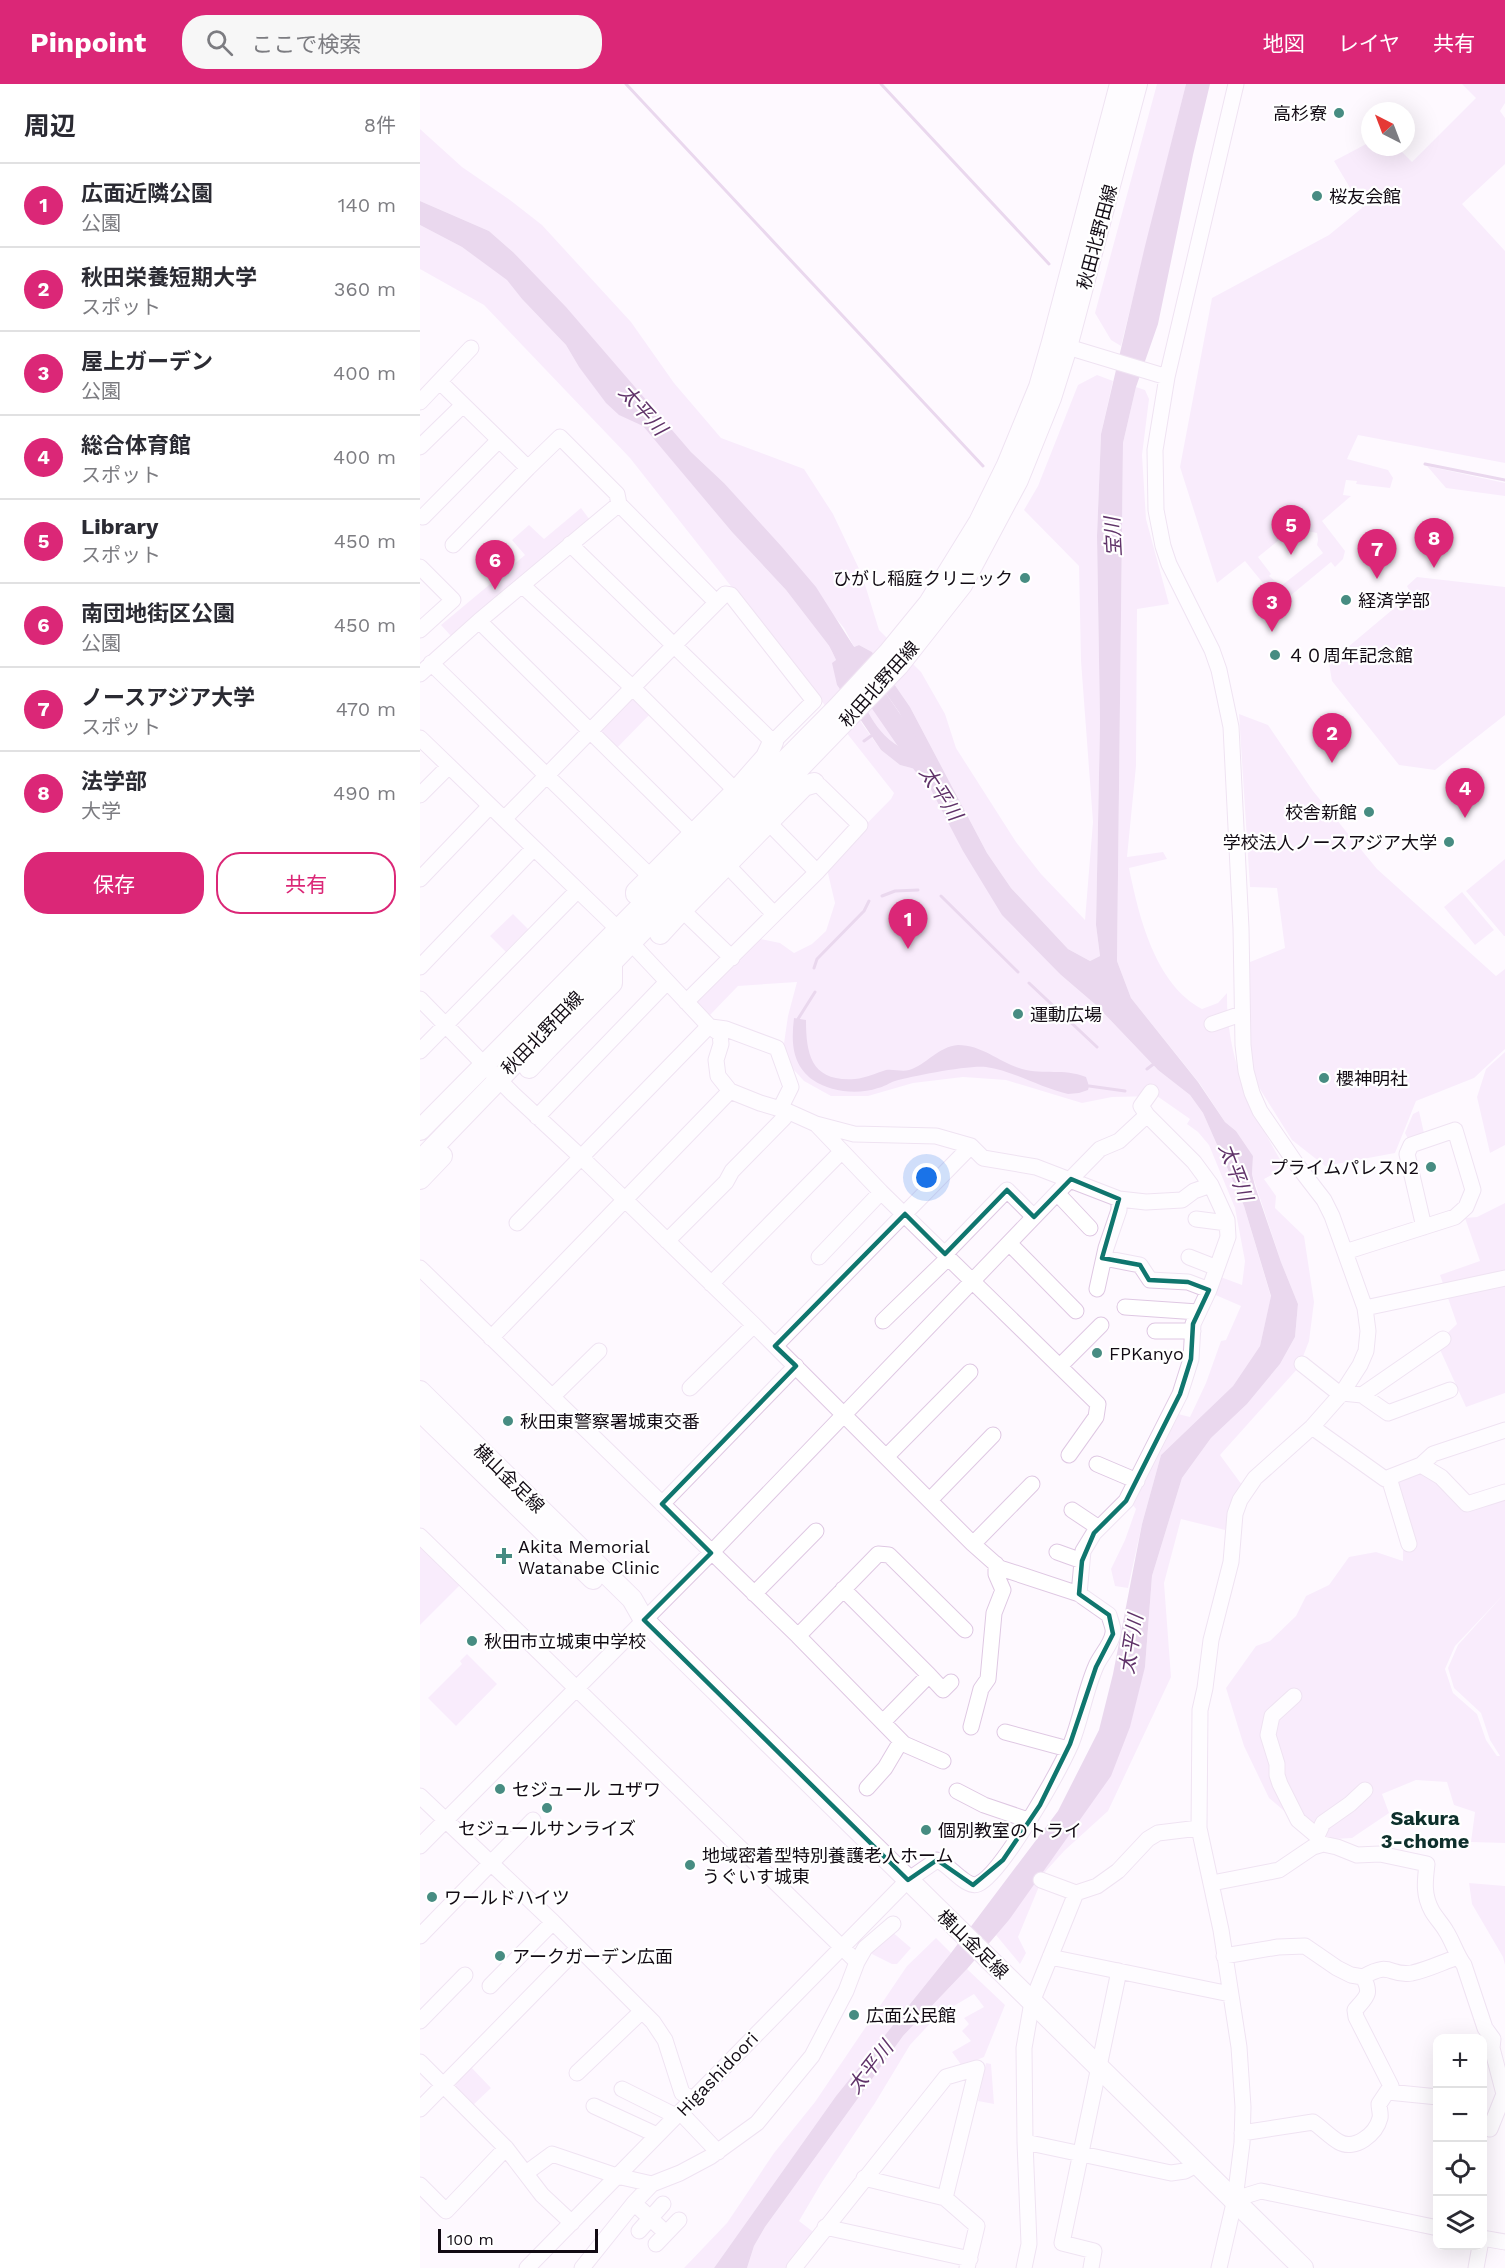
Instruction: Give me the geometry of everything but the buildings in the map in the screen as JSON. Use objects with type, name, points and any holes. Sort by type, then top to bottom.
[{"type":"main road","name":"秋田北野田線","points":[[1060,344],[1120,84]]},
{"type":"main road","name":"秋田北野田線","points":[[420,1161],[474,1102],[506,1043],[576,962],[624,936],[661,910],[894,659],[979,522],[1007,465],[1039,387],[1060,344],[1137,84]]},
{"type":"main road","name":"秋田北野田線","points":[[420,1130],[434,1103],[541,1045],[612,961],[637,909],[843,713]]},
{"type":"main road","points":[[637,909],[636,892],[736,791],[766,757],[773,742]]},
{"type":"main road","points":[[660,934],[804,786],[814,783]]},
{"type":"main road","points":[[661,910],[682,910]]},
{"type":"main road","points":[[576,962],[588,941]]},
{"type":"main road","points":[[529,1068],[541,1045]]},
{"type":"main road","points":[[434,1103],[458,1073]]},
{"type":"main road","points":[[420,1179],[478,1118],[474,1102]]},
{"type":"main road","name":"横山金足線","points":[[420,1391],[475,1454],[624,1609],[644,1620],[1303,2268]]},
{"type":"main road","name":"横山金足線","points":[[420,1411],[475,1454]]},
{"type":"street","points":[[1220,2268],[1235,2199],[1243,2107],[1239,2047],[1212,1882],[1199,1828],[1200,1710],[1206,1688],[1211,1640],[1231,1562],[1235,1514],[1245,1490],[1255,1478],[1312,1427],[1342,1394],[1366,1351],[1368,1331],[1365,1308],[1332,1215],[1324,1200],[1275,1134],[1252,1093],[1243,1046],[1241,1014],[1241,928],[1231,727],[1219,670],[1212,650],[1169,564],[1156,510],[1155,450],[1167,378],[1236,84]]},
{"type":"street","points":[[1060,344],[1167,378]]},
{"type":"street","points":[[420,402],[471,348]]},
{"type":"street","points":[[440,382],[528,468]]},
{"type":"street","points":[[420,447],[463,405]]},
{"type":"street","points":[[453,545],[560,437],[617,494],[619,504],[716,602]]},
{"type":"street","points":[[423,517],[499,440]]},
{"type":"street","points":[[619,504],[426,668],[546,776],[651,877]]},
{"type":"street","points":[[504,819],[633,688],[674,646],[716,602],[725,594],[731,595],[814,700],[773,742],[674,646],[570,544]]},
{"type":"street","points":[[420,567],[453,600],[420,630]]},
{"type":"street","points":[[522,585],[633,688],[736,791]]},
{"type":"street","points":[[479,621],[693,833]]},
{"type":"street","points":[[421,742],[534,848],[720,1034],[721,1044],[716,1067],[718,1076],[730,1091],[816,1124],[854,1134],[936,1136],[971,1146],[983,1158],[1036,1167],[1119,1199],[1146,1202],[1182,1200],[1194,1191],[1211,1185]]},
{"type":"street","points":[[420,795],[449,766]]},
{"type":"street","points":[[686,1002],[818,872],[860,825],[820,786],[814,783]]},
{"type":"street","points":[[420,879],[490,806]]},
{"type":"street","points":[[769,823],[818,872]]},
{"type":"street","points":[[420,967],[534,848]]},
{"type":"street","points":[[727,866],[774,914]]},
{"type":"street","points":[[420,1051],[577,891]]},
{"type":"street","points":[[682,910],[732,957]]},
{"type":"street","points":[[537,1117],[667,982]]},
{"type":"street","points":[[420,999],[537,1117],[626,1200],[844,1413],[973,1544],[1000,1568],[1079,1594],[1109,1616],[1113,1634],[1096,1667],[1084,1708],[1068,1749],[1040,1805],[1028,1820],[984,1805],[957,1791]]},
{"type":"street","points":[[1212,1024],[1241,1014]]},
{"type":"street","points":[[667,1241],[726,1182],[732,1171],[784,1118],[783,1110],[790,1087],[777,1048],[726,1029],[710,1026]]},
{"type":"street","points":[[517,1223],[710,1026]]},
{"type":"street","points":[[491,1338],[730,1091]]},
{"type":"street","points":[[1079,1594],[1083,1551],[1099,1528],[1126,1501],[1184,1384],[1191,1359],[1193,1331],[1198,1312],[1209,1290],[1228,1237],[1227,1223],[1211,1185],[1194,1162],[1147,1115],[1141,1106],[1151,1092]]},
{"type":"street","points":[[420,1846],[711,1553],[1057,1192],[1100,1149],[1119,1142],[1147,1115]]},
{"type":"street","points":[[816,1124],[881,1192],[1098,1404],[1096,1417],[1069,1455]]},
{"type":"street","points":[[1345,1252],[1425,1227],[1455,1217],[1466,1207],[1473,1190],[1455,1130],[1411,1145],[1407,1154],[1425,1227]]},
{"type":"street","points":[[775,1346],[971,1146]]},
{"type":"street","points":[[711,1284],[841,1152]]},
{"type":"street","points":[[883,1321],[1007,1190],[1034,1217]]},
{"type":"street","points":[[819,1257],[881,1192]]},
{"type":"street","points":[[1057,1192],[1090,1228]]},
{"type":"street","points":[[1097,1289],[1119,1210],[1119,1199]]},
{"type":"street","points":[[1196,1219],[1227,1223]]},
{"type":"street","points":[[1009,1243],[1076,1311]]},
{"type":"street","points":[[1189,1257],[1217,1268]]},
{"type":"street","points":[[1104,1258],[1140,1265],[1150,1280],[1188,1282],[1209,1290]]},
{"type":"street","points":[[420,1268],[798,1636],[901,1741],[943,1761]]},
{"type":"street","points":[[1365,1308],[1505,1278]]},
{"type":"street","points":[[1125,1307],[1198,1312]]},
{"type":"street","points":[[690,1388],[754,1325]]},
{"type":"street","points":[[1060,1366],[1101,1325]]},
{"type":"street","points":[[1155,1331],[1193,1331]]},
{"type":"street","points":[[1362,1395],[1443,1339]]},
{"type":"street","points":[[552,1397],[599,1351]]},
{"type":"street","points":[[1302,1364],[1342,1394],[1362,1395],[1388,1413],[1450,1390]]},
{"type":"street","points":[[662,1504],[796,1366]]},
{"type":"street","points":[[886,1457],[970,1372]]},
{"type":"street","points":[[1312,1427],[1385,1479],[1421,1465],[1433,1454],[1505,1430]]},
{"type":"street","points":[[930,1500],[993,1435]]},
{"type":"street","points":[[1097,1464],[1137,1480]]},
{"type":"street","points":[[1421,1465],[1441,1477],[1467,1504],[1505,1492]]},
{"type":"street","points":[[1389,1479],[1409,1544]]},
{"type":"street","points":[[973,1544],[1032,1484]]},
{"type":"street","points":[[1072,1510],[1099,1528]]},
{"type":"street","points":[[754,1594],[816,1531]]},
{"type":"street","points":[[420,1536],[857,1962]]},
{"type":"street","points":[[1057,1552],[1082,1561]]},
{"type":"street","points":[[798,1636],[878,1554],[889,1555],[965,1630]]},
{"type":"street","points":[[971,1727],[981,1689],[988,1679],[994,1613],[1003,1590],[996,1574],[996,1564]]},
{"type":"street","points":[[843,1589],[943,1690],[951,1682]]},
{"type":"street","points":[[883,1722],[929,1675]]},
{"type":"street","points":[[1294,1696],[1272,1716],[1268,1735],[1277,1764],[1277,1775],[1298,1820],[1319,1841],[1357,1855],[1380,1854],[1427,1864],[1425,1888],[1427,1901],[1464,1965],[1485,2028],[1491,2034],[1500,2063],[1504,2094],[1490,2129],[1487,2127]]},
{"type":"street","points":[[1005,1732],[1068,1749]]},
{"type":"street","points":[[867,1788],[885,1768],[901,1741]]},
{"type":"street","points":[[1212,1882],[1279,1870],[1319,1841],[1323,1823],[1365,1790]]},
{"type":"street","points":[[420,1796],[553,1922],[657,2027],[665,2040],[682,2093],[692,2099]]},
{"type":"street","name":"Higashidoori","points":[[527,2268],[908,1880],[937,1860],[944,1862],[967,1883],[980,1884],[1003,1860],[1028,1820]]},
{"type":"street","points":[[420,1936],[533,1821]]},
{"type":"street","points":[[1041,1880],[1076,1893],[1097,1886],[1118,1871],[1148,1839],[1158,1833],[1199,1828]]},
{"type":"street","points":[[1024,2268],[1029,2244],[1024,2048],[1032,2002],[1076,1893]]},
{"type":"street","points":[[490,1986],[553,1922]]},
{"type":"street","points":[[582,2268],[652,2184],[680,2173],[718,2152],[757,2123],[813,2056],[846,1991],[857,1962],[866,1948],[892,1924]]},
{"type":"street","points":[[1224,1956],[1278,1947],[1305,1946],[1337,1968],[1363,1977],[1369,1988],[1368,1995],[1355,2010],[1356,2017],[1391,2086],[1379,2104],[1380,2118],[1369,2136],[1349,2145],[1341,2144],[1312,2122],[1242,2133]]},
{"type":"street","points":[[420,2109],[578,1948]]},
{"type":"street","points":[[1050,1957],[1230,1994]]},
{"type":"street","points":[[1363,1977],[1384,1968],[1411,1973],[1458,1957]]},
{"type":"street","points":[[1091,2268],[1094,2251],[1062,2243],[1119,1971]]},
{"type":"street","points":[[420,2020],[465,1975]]},
{"type":"street","points":[[577,2073],[642,2011]]},
{"type":"street","points":[[420,2062],[506,2148],[542,2194],[572,2223]]},
{"type":"street","points":[[794,2268],[946,2077],[977,2068],[945,2198]]},
{"type":"street","points":[[622,2089],[678,2114],[718,2152]]},
{"type":"street","points":[[1388,2092],[1433,2097]]},
{"type":"street","points":[[594,2106],[657,2135]]},
{"type":"street","points":[[1025,2142],[1171,2173],[1185,2171],[1198,2164]]},
{"type":"street","points":[[420,2185],[446,2211],[506,2148]]},
{"type":"street","points":[[526,2173],[552,2154],[617,2176],[652,2184]]},
{"type":"street","points":[[825,2227],[968,2264],[977,2226],[945,2198],[864,2178]]},
{"type":"street","points":[[1235,2199],[1261,2191],[1433,2227]]},
{"type":"street","points":[[634,2203],[650,2218],[661,2239],[679,2220]]},
{"type":"street","points":[[639,2230],[663,2204]]},
{"type":"street","points":[[1487,2239],[1505,2242]]},
{"type":"street","points":[[1476,2268],[1479,2250]]},
{"type":"highlighted area","points":[[1071,1179],[1119,1199],[1102,1258],[1140,1265],[1149,1280],[1188,1282],[1209,1290],[1193,1324],[1191,1359],[1180,1394],[1126,1501],[1094,1533],[1082,1561],[1079,1594],[1109,1615],[1113,1634],[1096,1667],[1070,1744],[1040,1805],[1003,1860],[973,1885],[937,1860],[908,1880],[644,1620],[711,1553],[662,1504],[796,1366],[775,1346],[905,1214],[945,1254],[1007,1190],[1034,1217]]},
{"type":"shaded area","points":[[1157,84],[1186,84],[1121,346],[1111,340],[1095,313]]},
{"type":"shaded area","points":[[1462,84],[1505,84],[1505,103],[1500,111],[1505,118],[1505,164],[1462,204],[1505,251],[1505,463],[1358,435],[1347,459],[1388,470],[1393,478],[1390,488],[1356,484],[1357,481],[1346,480],[1343,495],[1351,496],[1322,521],[1345,551],[1343,559],[1335,567],[1331,562],[1290,596],[1293,601],[1284,609],[1245,561],[1217,583],[1180,467],[1212,298],[1329,235],[1362,208],[1334,161],[1361,147],[1361,156],[1406,156],[1412,162],[1476,98]],"holes":[[[1300,523],[1307,531],[1317,533],[1317,545],[1323,553],[1281,586],[1269,576],[1271,574],[1258,557]]]},
{"type":"shaded area","points":[[420,129],[462,167],[542,225],[631,322],[674,383],[721,438],[804,469],[833,514],[862,575],[879,630],[921,672],[945,714],[956,748],[1016,842],[1041,874],[1085,920],[1093,822],[1081,661],[1079,566],[1024,510],[1038,486],[1078,385],[1097,375],[1113,381],[1101,434],[1097,536],[1100,723],[1096,925],[1100,956],[1090,961],[1068,949],[1011,888],[987,853],[910,707],[872,652],[859,645],[854,647],[844,628],[724,483],[691,452],[513,252],[489,231],[420,201]]},
{"type":"shaded area","points":[[420,225],[462,247],[508,280],[522,299],[566,345],[579,367],[620,415],[643,425],[732,532],[786,590],[830,647],[836,660],[837,685],[863,725],[881,750],[900,765],[915,769],[930,788],[943,813],[1061,975],[1096,1005],[1158,1070],[1190,1095],[1203,1113],[1244,1206],[1271,1297],[1260,1346],[1233,1386],[1161,1455],[1142,1524],[1128,1588],[1115,1586],[1111,1569],[1136,1509],[1132,1504],[1174,1413],[1190,1417],[1206,1383],[1221,1341],[1226,1340],[1241,1306],[1211,1293],[1218,1276],[1242,1285],[1245,1261],[1235,1208],[1209,1145],[1198,1132],[1187,1124],[1190,1119],[1157,1096],[1112,1097],[1082,1103],[1006,1080],[963,1077],[913,1083],[868,1096],[831,1096],[804,1081],[782,1057],[788,1016],[797,982],[738,986],[710,1015],[693,998],[756,938],[780,943],[794,953],[812,944],[826,931],[835,903],[826,865],[891,799],[894,793],[630,458],[484,305],[420,269]]},
{"type":"shaded area","points":[[1136,387],[1145,390],[1149,399],[1142,455],[1146,519],[1169,604],[1137,609],[1136,766],[1127,857],[1163,852],[1167,859],[1129,868],[1144,928],[1161,966],[1172,983],[1186,998],[1202,1009],[1218,1003],[1227,993],[1228,1017],[1236,1063],[1252,1105],[1285,1168],[1264,1179],[1276,1196],[1275,1208],[1304,1236],[1314,1302],[1309,1341],[1299,1367],[1220,1455],[1242,1485],[1225,1530],[1181,1519],[1164,1583],[1171,1677],[1108,1811],[1064,1851],[1045,1872],[1018,1937],[1026,1953],[1020,1964],[996,1935],[1009,1920],[1145,1667],[1152,1576],[1182,1478],[1211,1438],[1247,1404],[1280,1364],[1295,1337],[1298,1304],[1281,1262],[1252,1174],[1253,1156],[1236,1131],[1225,1122],[1200,1084],[1131,998],[1117,961],[1123,443]]},
{"type":"shaded area","points":[[1427,466],[1505,483],[1505,496],[1446,488]]},
{"type":"shaded area","points":[[581,508],[590,520],[451,636],[441,625],[525,555],[512,540],[529,525],[544,539]]},
{"type":"shaded area","points":[[1417,577],[1505,587],[1505,715],[1435,770],[1399,765],[1332,681],[1329,663],[1411,594],[1407,586]]},
{"type":"shaded area","points":[[862,658],[899,712],[913,740],[905,750],[884,734],[870,716],[851,669]]},
{"type":"shaded area","points":[[633,688],[654,710],[612,753],[590,731]]},
{"type":"shaded area","points":[[1239,714],[1268,725],[1313,791],[1377,869],[1496,976],[1505,969],[1505,1049],[1474,1078],[1416,1101],[1395,1153],[1325,1166],[1292,1140],[1253,1078],[1245,964],[1285,948],[1277,888],[1250,887]]},
{"type":"shaded area","points":[[1505,859],[1505,936],[1504,936],[1466,891]]},
{"type":"shaded area","points":[[1462,892],[1494,930],[1475,945],[1444,907]]},
{"type":"shaded area","points":[[513,914],[529,930],[507,953],[490,936]]},
{"type":"shaded area","points":[[1505,1052],[1505,1145],[1490,1153],[1477,1097],[1486,1069]]},
{"type":"shaded area","points":[[1419,1111],[1424,1133],[1408,1139],[1405,1133],[1413,1114]]},
{"type":"shaded area","points":[[1505,1203],[1505,1393],[1466,1407],[1437,1343],[1457,1324],[1440,1275],[1480,1261],[1465,1218],[1477,1217]]},
{"type":"shaded area","points":[[1414,1472],[1434,1474],[1470,1509],[1505,1497],[1505,1843],[1471,1842],[1475,1812],[1454,1805],[1447,1782],[1416,1780],[1382,1794],[1389,1813],[1352,1838],[1318,1840],[1269,1798],[1244,1746],[1226,1688],[1256,1646],[1270,1641],[1296,1616],[1306,1596],[1329,1585],[1349,1557],[1376,1552],[1403,1561],[1403,1530],[1390,1486],[1406,1479]],"holes":[[[1504,1594],[1458,1645],[1448,1668],[1454,1688],[1481,1713],[1490,1740],[1500,1756],[1497,1756],[1486,1740],[1477,1714],[1453,1693],[1445,1669],[1455,1646]]]},
{"type":"shaded area","points":[[420,1540],[463,1582],[420,1625]]},
{"type":"shaded area","points":[[467,1654],[497,1684],[456,1726],[428,1698],[462,1664],[460,1661]]},
{"type":"shaded area","points":[[1469,1883],[1505,1886],[1505,1965],[1503,1957],[1472,1904]]},
{"type":"shaded area","points":[[891,1931],[911,1948],[897,1964],[892,1964],[868,1952]]},
{"type":"shaded area","points":[[936,1938],[951,1953],[836,2096],[714,2268],[684,2268],[727,2223],[774,2153],[815,2102],[907,1966]]},
{"type":"shaded area","points":[[967,1969],[1005,2005],[984,2057],[962,2066],[952,2052],[971,2041],[962,2031],[969,2024],[964,2018],[984,2007],[974,1994],[937,2016],[910,2045],[799,2221],[816,2234],[789,2268],[747,2268],[754,2246],[765,2227],[903,2036]]},
{"type":"shaded area","points":[[986,2063],[991,2064],[994,2104],[978,2101]]},
{"type":"shaded area","points":[[470,2066],[491,2088],[472,2106],[455,2089],[456,2080]]},
{"type":"water","name":"宝川","points":[[1186,84],[1210,84],[1158,324],[1136,387],[1123,443],[1117,961],[1131,998],[1198,1082],[1225,1122],[1236,1131],[1253,1156],[1252,1174],[1255,1186],[1298,1304],[1295,1337],[1280,1364],[1247,1404],[1211,1438],[1182,1478],[1152,1576],[1145,1667],[1130,1727],[1111,1776],[1009,1920],[967,1969],[903,2036],[765,2227],[754,2246],[747,2268],[714,2268],[836,2096],[951,1953],[1058,1811],[1099,1730],[1113,1674],[1142,1524],[1161,1455],[1233,1386],[1260,1346],[1271,1296],[1244,1206],[1203,1113],[1190,1095],[1158,1070],[1096,1005],[1061,975],[1002,915],[963,851],[930,788],[915,769],[900,765],[881,750],[837,685],[832,663],[836,660],[830,647],[786,590],[732,532],[643,426],[619,415],[606,403],[566,345],[507,280],[462,247],[420,225],[420,201],[489,231],[513,252],[566,307],[691,452],[724,483],[782,547],[816,587],[854,647],[859,645],[872,652],[910,707],[987,853],[1011,888],[1068,949],[1090,961],[1100,956],[1096,925],[1100,723],[1097,536],[1101,434]],"holes":[[[861,658],[899,712],[913,740],[905,750],[877,727],[866,708],[851,669]]]},
{"type":"water","points":[[794,1018],[806,1020],[808,1045],[814,1064],[829,1076],[841,1079],[867,1077],[886,1070],[909,1070],[939,1052],[958,1045],[983,1051],[1022,1069],[1078,1074],[1086,1077],[1089,1086],[1088,1090],[1068,1094],[1007,1072],[978,1067],[914,1076],[870,1090],[853,1092],[836,1090],[813,1080],[801,1067],[794,1052]]},
{"type":"waterway","points":[[626,84],[983,466]]},
{"type":"waterway","points":[[881,84],[1049,264]]},
{"type":"waterway","points":[[1425,464],[1505,480]]},
{"type":"waterway","name":"太平川","points":[[839,643],[923,765]]},
{"type":"waterway","points":[[864,741],[871,736]]},
{"type":"waterway","points":[[882,896],[895,891],[918,890]]},
{"type":"waterway","points":[[941,896],[1018,972]]},
{"type":"waterway","points":[[814,968],[817,959],[864,911],[869,901]]},
{"type":"waterway","points":[[1029,983],[1097,1047]]},
{"type":"waterway","points":[[798,1019],[815,992]]},
{"type":"waterway","points":[[1147,1069],[1155,1063]]},
{"type":"waterway","points":[[1089,1086],[1125,1091]]},
{"type":"place","name":"高杉寮","points":[[1339,113]]},
{"type":"place","name":"桜友会館","points":[[1317,196]]},
{"type":"place","name":"Library","points":[[1291,555]]},
{"type":"place","name":"法学部","points":[[1434,568]]},
{"type":"place","name":"ひがし稲庭クリニック","points":[[1025,578]]},
{"type":"place","name":"ノースアジア大学","points":[[1377,579]]},
{"type":"place","name":"南団地街区公園","points":[[495,590]]},
{"type":"place","name":"経済学部","points":[[1346,600]]},
{"type":"place","name":"屋上ガーデン","points":[[1272,632]]},
{"type":"place","name":"４０周年記念館","points":[[1275,655]]},
{"type":"place","name":"秋田栄養短期大学","points":[[1332,763]]},
{"type":"place","name":"校舎新館","points":[[1369,812]]},
{"type":"place","name":"総合体育館","points":[[1465,818]]},
{"type":"place","name":"学校法人ノースアジア大学","points":[[1449,842]]},
{"type":"place","name":"広面近隣公園","points":[[908,949]]},
{"type":"place","name":"運動広場","points":[[1018,1014]]},
{"type":"place","name":"櫻神明社","points":[[1324,1078]]},
{"type":"place","name":"プライムパレスN2","points":[[1431,1167]]},
{"type":"place","name":"FPKanyo","points":[[1097,1353]]},
{"type":"place","name":"秋田東警察署城東交番","points":[[508,1421]]},
{"type":"place","name":"Akita Memorial Watanabe Clinic","points":[[504,1556]]},
{"type":"place","name":"秋田市立城東中学校","points":[[472,1641]]},
{"type":"place","name":"セジュール ユザワ","points":[[500,1789]]},
{"type":"place","name":"セジュールサンライズ","points":[[547,1808]]},
{"type":"place","name":"個別教室のトライ","points":[[926,1830]]},
{"type":"place","name":"地域密着型特別養護老人ホーム うぐいす城東","points":[[690,1865]]},
{"type":"place","name":"ワールドハイツ","points":[[432,1897]]},
{"type":"place","name":"アークガーデン広面","points":[[500,1956]]},
{"type":"place","name":"広面公民館","points":[[854,2015]]},
{"type":"district","name":"Sakura 3-chome","points":[[1425,1830]]}]
